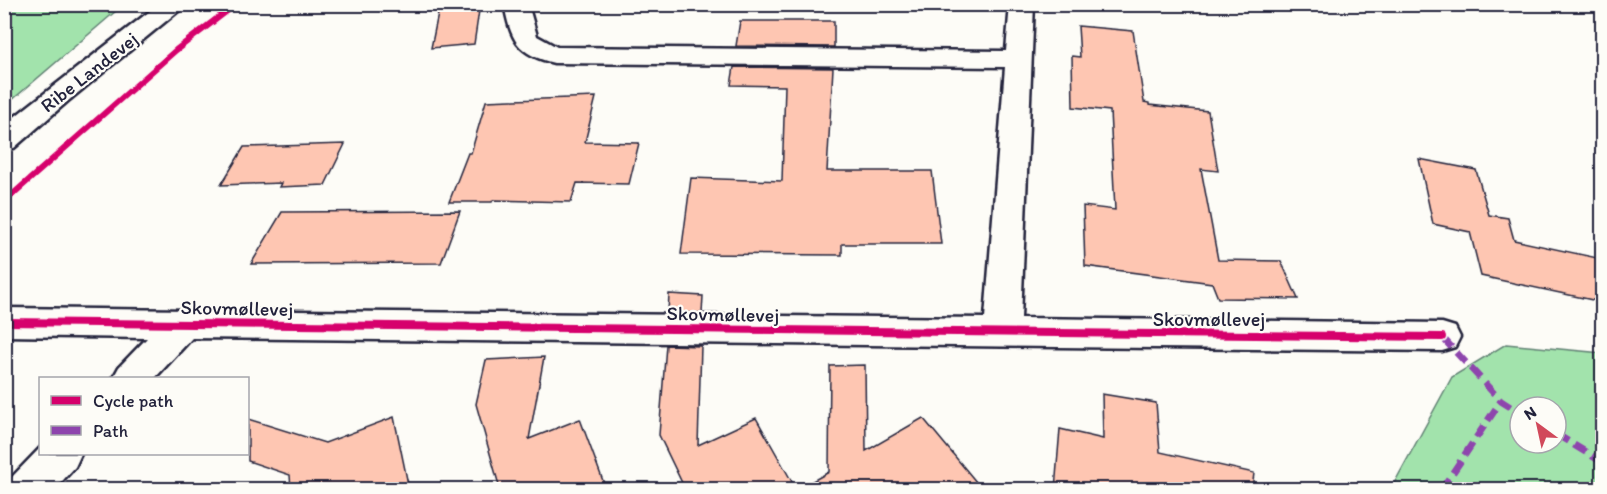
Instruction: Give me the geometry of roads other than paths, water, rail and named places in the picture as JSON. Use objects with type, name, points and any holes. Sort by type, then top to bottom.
[{"type":"street","name":"Ribe Landevej","points":[[4,141],[58,95],[175,4]]},
{"type":"street","points":[[516,4],[524,36],[534,49],[554,55],[1020,59]]},
{"type":"street","points":[[1002,334],[1022,4]]},
{"type":"street","name":"Skovmøllevej","points":[[4,322],[1442,338]]},
{"type":"street","name":"Skovmøllevej","points":[[133,377],[183,324]]},
{"type":"street","points":[[27,489],[59,455]]}]
